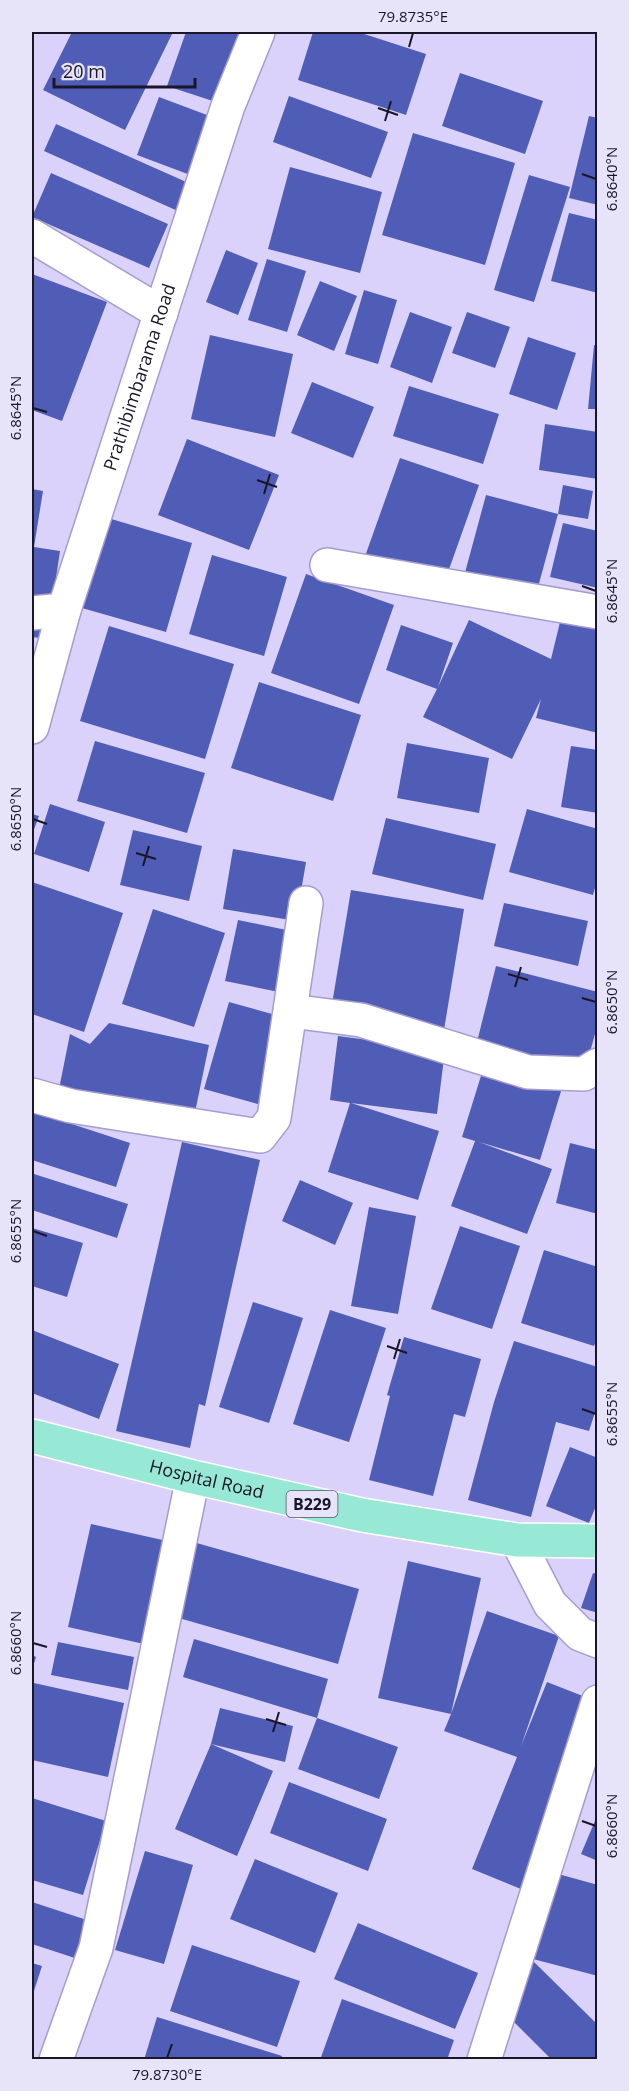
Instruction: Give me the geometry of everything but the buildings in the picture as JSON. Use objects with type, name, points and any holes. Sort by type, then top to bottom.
[{"type":"main road","name":"Hospital Road","points":[[32,1436],[193,1477],[362,1515],[517,1540],[597,1541]]},
{"type":"street","name":"Prathibimbarama Road","points":[[32,727],[64,610],[228,106],[258,32]]},
{"type":"street","points":[[32,236],[161,313]]},
{"type":"street","points":[[327,565],[597,612]]},
{"type":"street","points":[[32,613],[64,610]]},
{"type":"street","points":[[32,1095],[71,1106],[260,1136],[274,1118],[306,903]]},
{"type":"street","points":[[291,1011],[361,1020],[528,1072],[584,1074],[597,1065]]},
{"type":"street","points":[[56,2060],[96,1948],[193,1477]]},
{"type":"street","points":[[517,1540],[550,1604],[580,1635],[597,1641]]},
{"type":"street","points":[[484,2060],[597,1702]]}]
